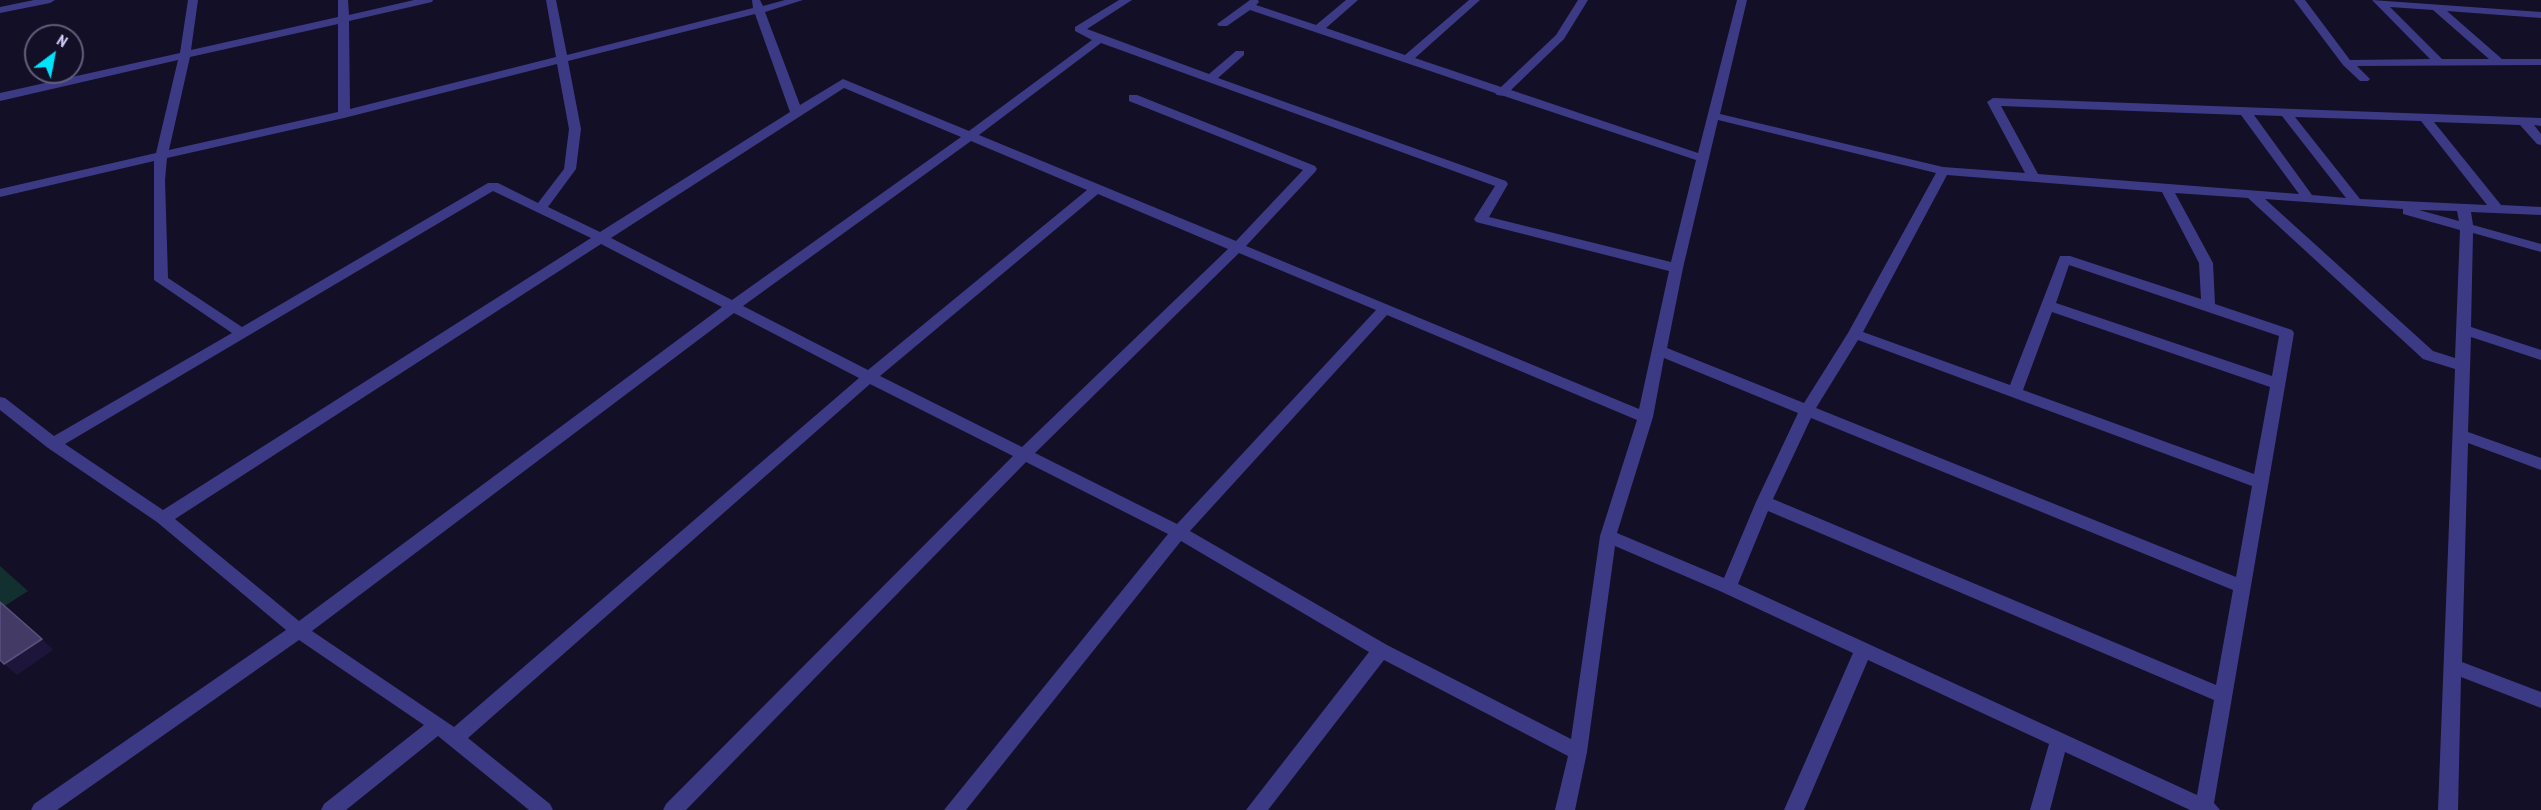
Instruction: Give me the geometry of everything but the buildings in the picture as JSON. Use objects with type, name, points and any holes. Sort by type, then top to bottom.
[{"type":"street","points":[[0,10],[50,0]]},
{"type":"street","points":[[193,0],[185,55],[160,158],[161,280],[242,333]]},
{"type":"street","points":[[343,0],[344,114]]},
{"type":"street","points":[[0,97],[428,0]]},
{"type":"street","points":[[539,210],[570,168],[574,129],[551,0]]},
{"type":"street","points":[[0,193],[344,114],[561,59],[757,5],[798,0]]},
{"type":"street","points":[[1127,0],[1079,29],[1100,39],[1502,184],[1481,219],[1676,268]]},
{"type":"street","points":[[1318,29],[1353,0]]},
{"type":"street","points":[[1406,60],[1475,0]]},
{"type":"street","points":[[1501,93],[1560,37],[1583,0]]},
{"type":"street","points":[[1565,810],[1578,752],[1608,536],[1645,417],[1676,268],[1742,0]]},
{"type":"street","points":[[2299,0],[2347,63],[2364,79]]},
{"type":"street","points":[[2484,0],[2497,12]]},
{"type":"street","points":[[2378,2],[2438,61]]},
{"type":"street","points":[[2378,2],[2541,15]]},
{"type":"street","points":[[1223,24],[1252,3],[1318,29],[1501,93],[1702,158]]},
{"type":"street","points":[[757,5],[796,112]]},
{"type":"street","points":[[2437,8],[2498,61]]},
{"type":"street","points":[[41,810],[299,631],[733,306],[969,137],[1100,39]]},
{"type":"street","points":[[1210,79],[1240,53]]},
{"type":"street","points":[[2347,63],[2541,62]]},
{"type":"street","points":[[163,518],[843,83],[1645,417]]},
{"type":"street","points":[[673,810],[1023,455],[1237,248],[1311,169],[1133,98]]},
{"type":"street","points":[[2034,178],[1993,102],[2541,122]]},
{"type":"street","points":[[2244,110],[2308,198]]},
{"type":"street","points":[[2284,111],[2356,202]]},
{"type":"street","points":[[1715,116],[1943,171],[2377,204],[2541,211]]},
{"type":"street","points":[[2423,116],[2497,209]]},
{"type":"street","points":[[2523,121],[2541,141]]},
{"type":"street","points":[[1728,587],[1764,502],[1808,411],[1855,334],[1943,171]]},
{"type":"street","points":[[53,444],[493,186],[599,237],[869,377],[1179,532],[1381,650],[1578,752]]},
{"type":"street","points":[[2166,188],[2206,263],[2208,306]]},
{"type":"street","points":[[454,738],[869,377],[1096,189]]},
{"type":"street","points":[[2251,194],[2428,355],[2463,366]]},
{"type":"street","points":[[2377,204],[2467,226],[2541,248]]},
{"type":"street","points":[[2448,810],[2467,226],[2463,207]]},
{"type":"street","points":[[1608,536],[1728,587],[2207,809],[2223,696],[2287,333],[2065,259],[2015,393]]},
{"type":"street","points":[[2048,304],[2278,384]]},
{"type":"street","points":[[954,810],[1179,532],[1384,310]]},
{"type":"street","points":[[2464,330],[2541,355]]},
{"type":"street","points":[[1855,334],[2261,483]]},
{"type":"street","points":[[1660,351],[2243,587]]},
{"type":"street","points":[[0,402],[53,444],[163,518],[299,631],[438,725],[543,810]]},
{"type":"street","points":[[2461,435],[2541,464]]},
{"type":"street","points":[[1764,502],[2223,696]]},
{"type":"street","points":[[1256,810],[1381,650]]},
{"type":"street","points":[[1794,810],[1863,650]]},
{"type":"street","points":[[2453,666],[2541,700]]},
{"type":"street","points":[[331,810],[438,725]]},
{"type":"street","points":[[2040,810],[2059,741]]},
{"type":"green space","points":[[0,566],[28,591],[0,609]]}]
